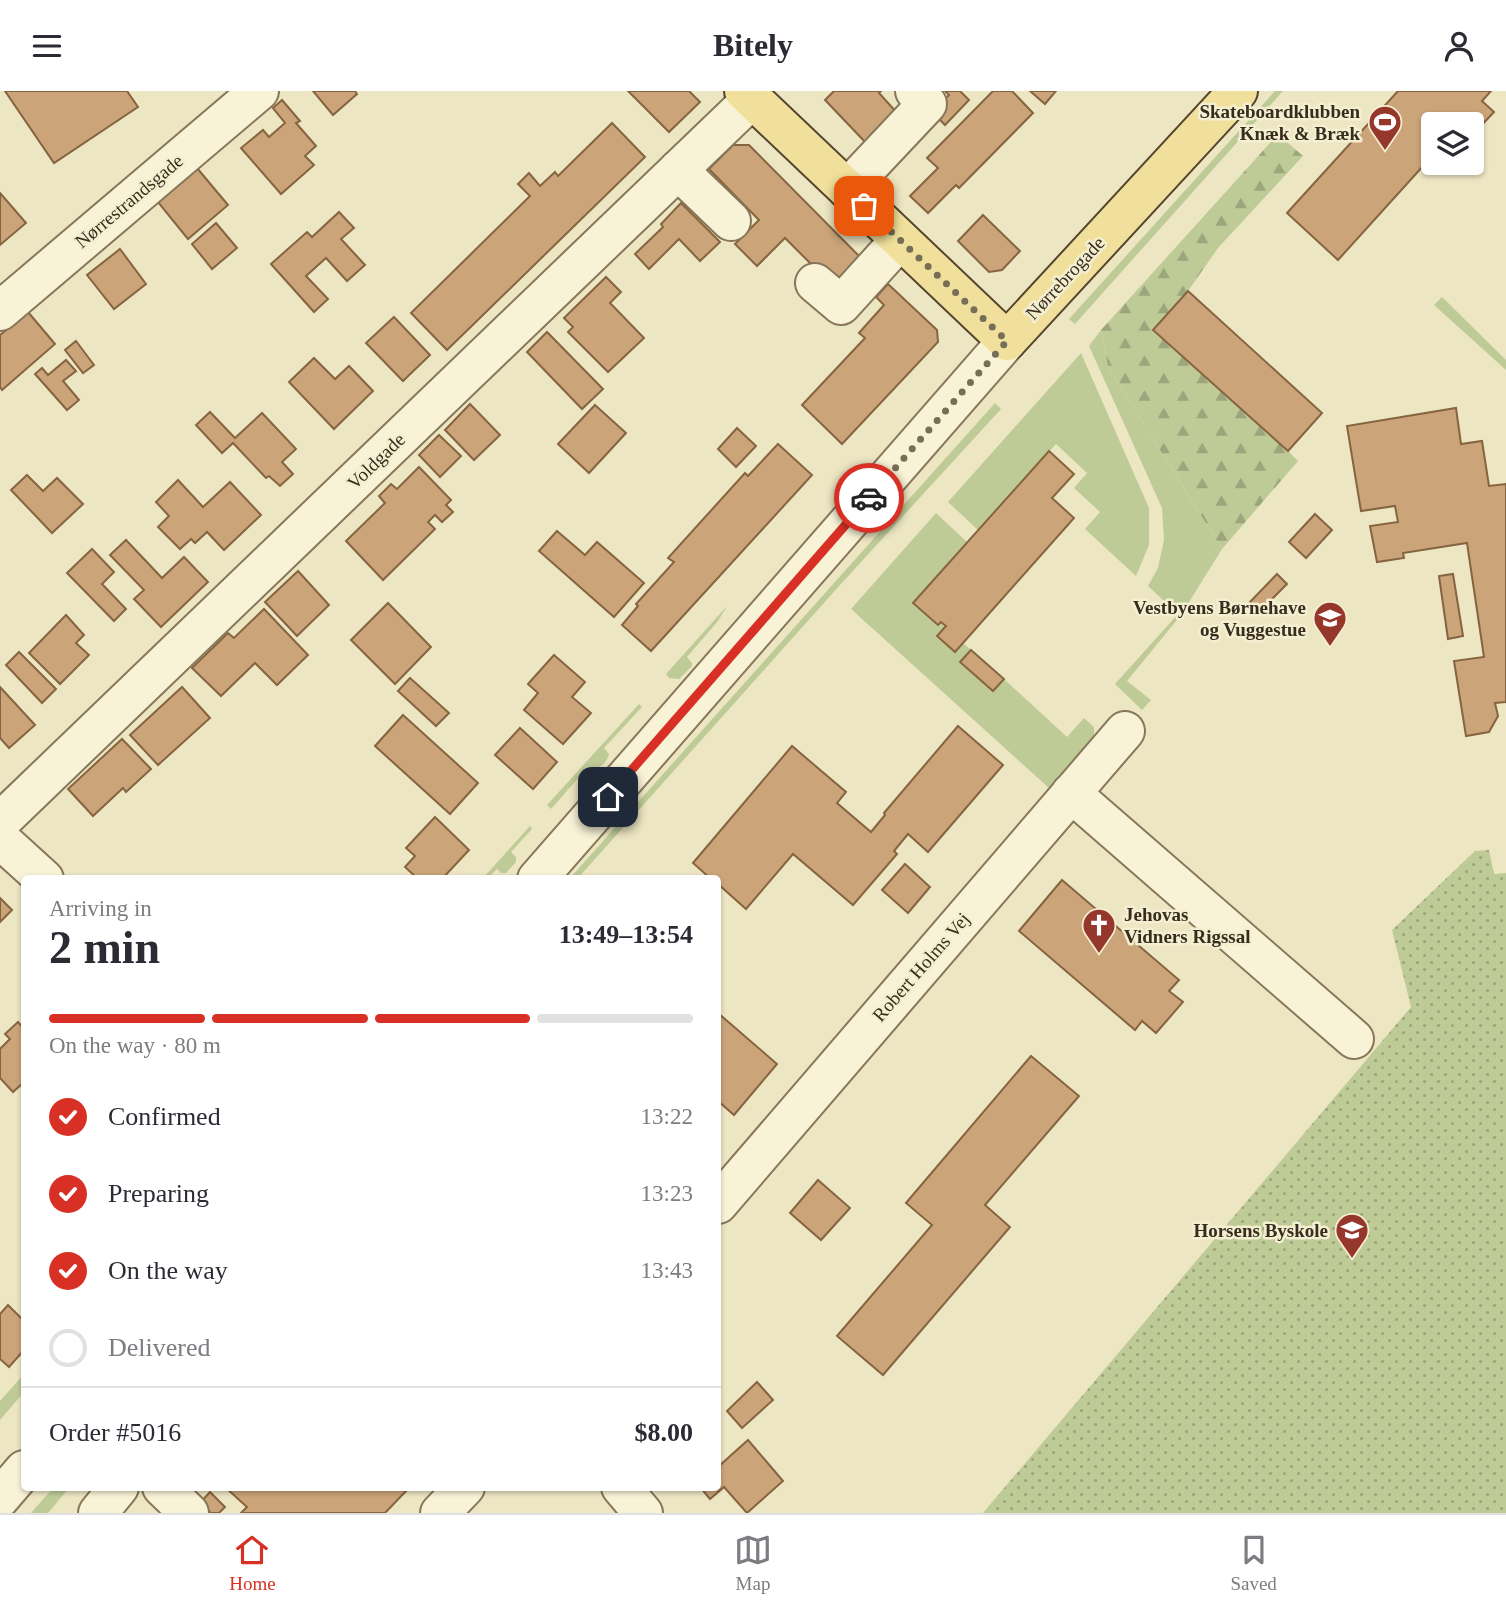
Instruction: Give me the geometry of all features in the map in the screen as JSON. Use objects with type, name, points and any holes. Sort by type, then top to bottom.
[{"type":"main road","name":"Nørrebrogade","points":[[1007,341],[1238,91]]},
{"type":"main road","points":[[748,95],[1007,341]]},
{"type":"street","name":"Nørrestrandsgade","points":[[0,311],[259,91]]},
{"type":"street","points":[[846,188],[927,104],[915,91]]},
{"type":"street","name":"Voldgade","points":[[0,822],[678,170],[748,95]]},
{"type":"street","points":[[678,170],[731,221]]},
{"type":"street","points":[[815,283],[841,306],[900,240]]},
{"type":"street","name":"Nørrebrogade","points":[[540,875],[1007,341]]},
{"type":"street","name":"Robert Holms Vej","points":[[721,1201],[1125,731]]},
{"type":"street","points":[[1071,793],[1354,1039]]},
{"type":"street","points":[[0,839],[40,875]]},
{"type":"street","points":[[0,1498],[21,1474]]},
{"type":"street","points":[[99,1513],[116,1491]]},
{"type":"street","points":[[166,1491],[189,1513]]},
{"type":"street","points":[[440,1513],[461,1491]]},
{"type":"street","points":[[624,1491],[643,1513]]},
{"type":"green space","points":[[1275,91],[1283,91],[1075,324],[1069,319]]},
{"type":"green space","points":[[1278,134],[1303,156],[1218,248],[1188,291],[1288,451],[1298,461],[1222,549],[1108,367],[1101,330]]},
{"type":"green space","points":[[1442,297],[1506,360],[1506,370],[1434,305]]},
{"type":"green space","points":[[1101,330],[1108,367],[1222,549],[1181,615],[1127,681],[1151,700],[1142,710],[1115,684],[1178,614],[1148,586],[1158,568],[1164,540],[1162,508],[1089,346]]},
{"type":"green space","points":[[1081,353],[1149,508],[1149,545],[1136,576],[1085,529],[1100,512],[1074,488],[1087,473],[1056,444],[978,530],[948,502]]},
{"type":"green space","points":[[995,403],[1001,409],[581,875],[573,875]]},
{"type":"green space","points":[[936,513],[967,542],[913,603],[938,625],[941,622],[946,626],[938,636],[955,652],[963,643],[971,650],[960,662],[992,691],[1004,679],[1067,737],[1084,718],[1094,727],[1094,737],[1049,788],[851,609]]},
{"type":"green space","points":[[727,606],[718,621],[687,657],[692,666],[679,679],[669,678],[666,674]]},
{"type":"green space","points":[[639,704],[642,707],[604,748],[609,754],[605,762],[593,770],[588,767],[551,809],[547,805]]},
{"type":"green space","points":[[530,826],[532,829],[511,852],[516,857],[516,862],[506,873],[497,869],[491,875],[486,875]]},
{"type":"green space","name":"Horsens Byskole","points":[[1489,850],[1494,874],[1506,873],[1506,1513],[983,1513],[1411,1007],[1392,930],[1475,851]]},
{"type":"green space","points":[[21,1377],[21,1396],[0,1420],[0,1401]]},
{"type":"green space","points":[[50,1491],[66,1491],[48,1513],[31,1513]]},
{"type":"building","points":[[5,91],[127,91],[138,107],[54,163]]},
{"type":"building","points":[[313,91],[355,91],[357,94],[333,115]]},
{"type":"building","points":[[628,91],[689,91],[700,102],[669,132]]},
{"type":"building","points":[[834,91],[881,91],[879,93],[898,114],[867,144],[825,100]]},
{"type":"building","points":[[945,91],[960,91],[969,100],[945,125],[932,112],[949,95]]},
{"type":"building","points":[[993,91],[1012,91],[1033,113],[959,188],[956,185],[928,213],[910,196],[938,168],[927,158]]},
{"type":"building","points":[[1030,91],[1056,91],[1045,104]]},
{"type":"building","points":[[1398,91],[1491,91],[1482,101],[1494,112],[1484,123],[1484,112],[1421,112],[1421,168],[1338,260],[1287,213]]},
{"type":"building","points":[[282,100],[300,121],[296,123],[316,146],[305,156],[314,165],[281,194],[241,148],[263,130],[269,137],[285,123],[273,108]]},
{"type":"building","points":[[612,123],[645,157],[447,350],[411,313],[530,196],[518,184],[529,173],[540,186],[555,172],[558,176]]},
{"type":"building","points":[[733,145],[749,145],[866,263],[838,291],[785,238],[757,266],[735,244],[759,220],[709,169]]},
{"type":"building","points":[[197,168],[228,205],[188,239],[157,201]]},
{"type":"building","points":[[0,193],[26,223],[0,245]]},
{"type":"building","points":[[681,203],[720,242],[700,261],[679,239],[649,269],[635,254],[663,227],[661,224]]},
{"type":"building","points":[[339,212],[354,228],[341,239],[365,265],[347,281],[326,258],[306,276],[328,299],[314,312],[271,264],[307,232],[312,237]]},
{"type":"building","points":[[983,215],[1020,251],[1002,270],[989,272],[958,241]]},
{"type":"building","points":[[216,223],[237,248],[212,269],[192,244]]},
{"type":"building","points":[[120,249],[146,284],[114,309],[87,275]]},
{"type":"building","points":[[606,277],[621,292],[610,303],[644,338],[608,372],[568,332],[573,327],[564,318]]},
{"type":"building","points":[[888,284],[937,330],[938,342],[842,444],[802,405],[865,338],[859,333],[884,305],[876,297]]},
{"type":"building","points":[[1188,291],[1322,413],[1288,451],[1153,330]]},
{"type":"building","points":[[28,312],[55,344],[2,390],[0,335]]},
{"type":"building","points":[[394,317],[430,355],[403,381],[366,343]]},
{"type":"building","points":[[547,332],[603,389],[582,409],[527,352]]},
{"type":"building","points":[[76,341],[94,365],[83,373],[65,350]]},
{"type":"building","points":[[314,358],[335,379],[349,366],[373,391],[334,429],[289,382]]},
{"type":"building","points":[[66,360],[76,371],[63,381],[79,400],[67,410],[35,374],[42,368],[48,375]]},
{"type":"building","points":[[470,404],[500,435],[474,460],[445,430]]},
{"type":"building","points":[[595,405],[626,433],[589,473],[558,444]]},
{"type":"building","points":[[1456,408],[1461,444],[1482,441],[1489,486],[1506,484],[1506,702],[1495,703],[1498,716],[1489,732],[1466,736],[1454,661],[1484,657],[1467,543],[1403,553],[1404,558],[1377,562],[1370,526],[1398,522],[1395,506],[1361,511],[1347,426]]},
{"type":"building","points":[[210,412],[235,438],[262,413],[296,449],[282,462],[293,474],[280,486],[269,476],[266,478],[233,443],[222,453],[196,425]]},
{"type":"building","points":[[737,428],[756,446],[736,467],[718,449]]},
{"type":"building","points":[[439,435],[461,456],[440,477],[419,455]]},
{"type":"building","points":[[778,444],[812,475],[651,651],[622,625],[638,606],[636,604],[674,562],[668,558],[745,473],[748,476]]},
{"type":"building","points":[[1049,451],[1074,474],[1052,498],[1074,518],[955,652],[937,636],[946,626],[941,622],[938,625],[913,603]]},
{"type":"building","points":[[419,467],[451,500],[446,505],[453,512],[442,522],[435,515],[428,522],[435,529],[383,580],[346,541],[385,503],[379,496],[391,484],[397,489]]},
{"type":"building","points":[[27,475],[43,491],[57,478],[83,504],[52,533],[11,490]]},
{"type":"building","points":[[178,480],[203,507],[230,482],[261,515],[224,550],[207,532],[195,543],[191,539],[180,549],[158,527],[169,516],[156,502]]},
{"type":"building","points":[[1315,514],[1332,530],[1306,558],[1289,542]]},
{"type":"building","points":[[557,531],[585,555],[597,542],[644,583],[614,617],[539,551]]},
{"type":"building","points":[[126,540],[162,578],[184,557],[208,582],[161,627],[134,599],[144,590],[110,555]]},
{"type":"building","points":[[92,549],[114,572],[102,584],[126,609],[114,621],[67,573]]},
{"type":"building","points":[[298,571],[329,605],[297,636],[265,602]]},
{"type":"building","points":[[1277,574],[1287,584],[1260,611],[1250,602]]},
{"type":"building","points":[[1453,574],[1463,636],[1448,639],[1439,576]]},
{"type":"building","points":[[388,603],[431,647],[395,684],[351,640]]},
{"type":"building","points":[[264,609],[308,655],[277,685],[255,663],[221,696],[192,668],[228,633],[234,638]]},
{"type":"building","points":[[66,615],[84,635],[76,643],[89,655],[60,684],[29,653]]},
{"type":"building","points":[[971,650],[1004,679],[993,691],[960,662]]},
{"type":"building","points":[[19,652],[56,689],[42,703],[6,665]]},
{"type":"building","points":[[554,655],[585,682],[572,697],[591,713],[563,744],[524,710],[538,693],[528,684]]},
{"type":"building","points":[[410,678],[449,713],[436,726],[398,691]]},
{"type":"building","points":[[0,687],[35,725],[9,748],[0,738]]},
{"type":"building","points":[[182,687],[210,718],[158,765],[130,735]]},
{"type":"building","points":[[403,715],[478,783],[450,814],[375,746]]},
{"type":"building","points":[[958,726],[1003,765],[928,852],[908,834],[894,851],[897,854],[853,905],[793,854],[746,909],[721,887],[721,875],[706,875],[693,863],[792,746],[846,792],[837,803],[871,832]]},
{"type":"building","points":[[520,728],[557,762],[533,789],[495,755]]},
{"type":"building","points":[[122,739],[151,769],[126,792],[123,788],[93,816],[68,789]]},
{"type":"building","points":[[435,817],[469,850],[446,875],[414,875],[405,867],[415,856],[406,848]]},
{"type":"building","points":[[905,864],[930,887],[908,913],[882,890]]},
{"type":"building","name":"Jehovas Vidners Rigssal","points":[[1062,880],[1179,980],[1169,991],[1183,1002],[1156,1033],[1142,1021],[1135,1030],[1019,931]]},
{"type":"building","points":[[0,898],[12,910],[0,922]]},
{"type":"building","points":[[721,1016],[777,1064],[734,1115],[721,1104]]},
{"type":"building","points":[[18,1022],[21,1026],[21,1085],[13,1092],[0,1078],[0,1049],[10,1039],[5,1034]]},
{"type":"building","points":[[1031,1056],[1079,1096],[985,1205],[1010,1227],[883,1375],[837,1336],[932,1225],[906,1203]]},
{"type":"building","points":[[818,1180],[850,1208],[821,1240],[790,1213]]},
{"type":"building","points":[[8,1305],[21,1318],[21,1353],[9,1367],[0,1359],[0,1314]]},
{"type":"building","points":[[757,1382],[773,1400],[742,1428],[727,1411]]},
{"type":"building","points":[[748,1440],[783,1481],[747,1513],[724,1487],[721,1490],[721,1464]]},
{"type":"building","points":[[229,1491],[406,1491],[385,1513],[241,1513],[247,1507]]},
{"type":"building","points":[[703,1491],[719,1491],[710,1499]]},
{"type":"building","points":[[210,1492],[225,1507],[219,1513],[211,1513],[200,1503]]},
{"type":"way so far","points":[[864,206],[1007,341],[869,498]]},
{"type":"place","name":"Skateboardklubben Knæk & Bræk","points":[[1385,152]]},
{"type":"place","name":"Vestbyens Børnehave og Vuggestue","points":[[1330,648]]},
{"type":"place","name":"Jehovas Vidners Rigssal","points":[[1099,955]]},
{"type":"place","name":"Horsens Byskole","points":[[1352,1260]]},
{"type":"route","points":[[608,797],[869,498]]}]
